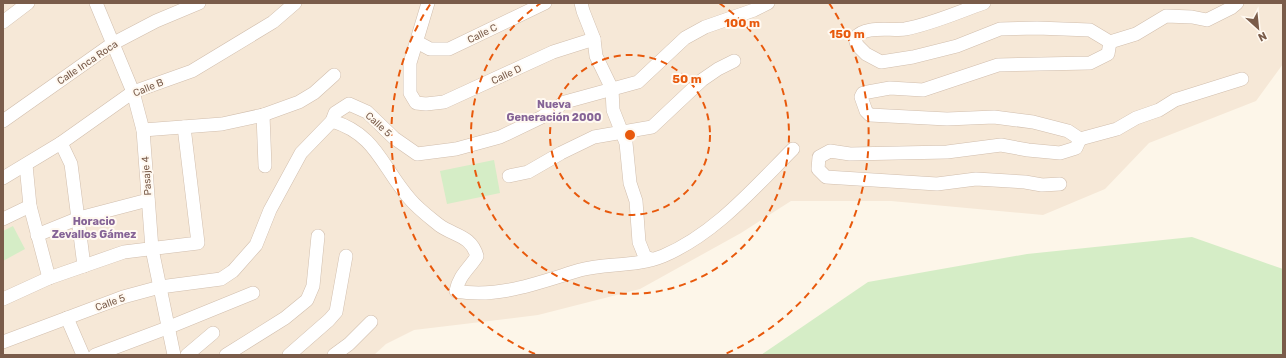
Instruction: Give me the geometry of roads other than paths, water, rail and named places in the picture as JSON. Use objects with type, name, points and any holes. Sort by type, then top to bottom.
[{"type":"street","points":[[3,22],[28,3]]},
{"type":"street","name":"Pasaje 4","points":[[96,3],[133,92],[143,130],[152,249],[167,328],[174,355]]},
{"type":"street","name":"Calle Inca Roca","points":[[3,121],[112,44],[156,21],[199,3]]},
{"type":"street","name":"Calle B","points":[[3,178],[61,143],[133,92],[192,71],[273,22],[295,3]]},
{"type":"street","points":[[417,42],[429,3]]},
{"type":"street","name":"Calle C","points":[[417,42],[430,49],[449,49],[545,3]]},
{"type":"street","points":[[581,3],[594,39],[596,56],[612,89],[612,110],[626,143],[630,183],[636,201],[639,242],[645,257],[652,259]]},
{"type":"street","name":"Calle 5","points":[[3,342],[123,297],[160,287],[221,279],[234,272],[256,245],[270,210],[301,153],[332,121],[335,112],[349,104],[367,112],[394,138],[417,154],[456,149],[500,138],[542,117],[565,102],[638,82],[685,38],[768,3]]},
{"type":"street","points":[[984,3],[905,29],[871,30],[864,32],[855,38],[856,45],[873,59],[881,62],[913,57],[957,46],[1000,29],[1037,28],[1090,30],[1110,42],[1136,34],[1166,16],[1192,17],[1207,20],[1231,8],[1237,3]]},
{"type":"street","name":"Calle D","points":[[417,42],[410,63],[410,93],[416,103],[426,104],[444,102],[553,52],[594,39]]},
{"type":"street","points":[[1080,140],[1068,131],[1033,122],[994,117],[947,119],[870,115],[866,111],[861,97],[863,93],[890,88],[923,90],[998,65],[1090,63],[1108,54],[1110,42]]},
{"type":"street","points":[[509,176],[528,172],[561,153],[594,137],[652,127],[702,80],[734,60]]},
{"type":"street","points":[[143,130],[222,124],[263,115],[300,102],[314,93],[334,75]]},
{"type":"street","points":[[1060,184],[976,179],[937,184],[826,177],[818,168],[819,157],[830,151],[850,154],[947,152],[1001,144],[1028,150],[1060,153],[1076,148],[1080,140],[1117,129],[1136,118],[1159,110],[1175,100],[1242,80]]},
{"type":"street","points":[[263,115],[265,166]]},
{"type":"street","points":[[332,121],[345,125],[363,136],[409,198],[440,226],[462,236],[474,246],[477,256],[472,265],[458,279],[456,291],[473,294],[507,291],[582,270],[620,266],[663,256],[700,236],[740,202],[793,148]]},
{"type":"street","points":[[3,299],[49,278],[124,252],[198,243],[184,127]]},
{"type":"street","points":[[61,143],[71,164],[84,266]]},
{"type":"street","points":[[26,165],[30,206],[49,278]]},
{"type":"street","points":[[37,235],[79,218],[148,200]]},
{"type":"street","points":[[3,220],[30,206]]},
{"type":"street","points":[[226,355],[285,318],[307,300],[313,286],[318,236]]},
{"type":"street","points":[[289,355],[336,312],[346,256]]},
{"type":"street","points":[[95,355],[253,293]]},
{"type":"street","points":[[67,318],[83,355]]},
{"type":"street","points":[[334,355],[349,344],[371,322]]},
{"type":"street","points":[[187,355],[213,333]]},
{"type":"district","name":"Nueva Generación 2000","points":[[554,110]]},
{"type":"district","name":"Horacio Zevallos Gámez","points":[[94,227]]}]
